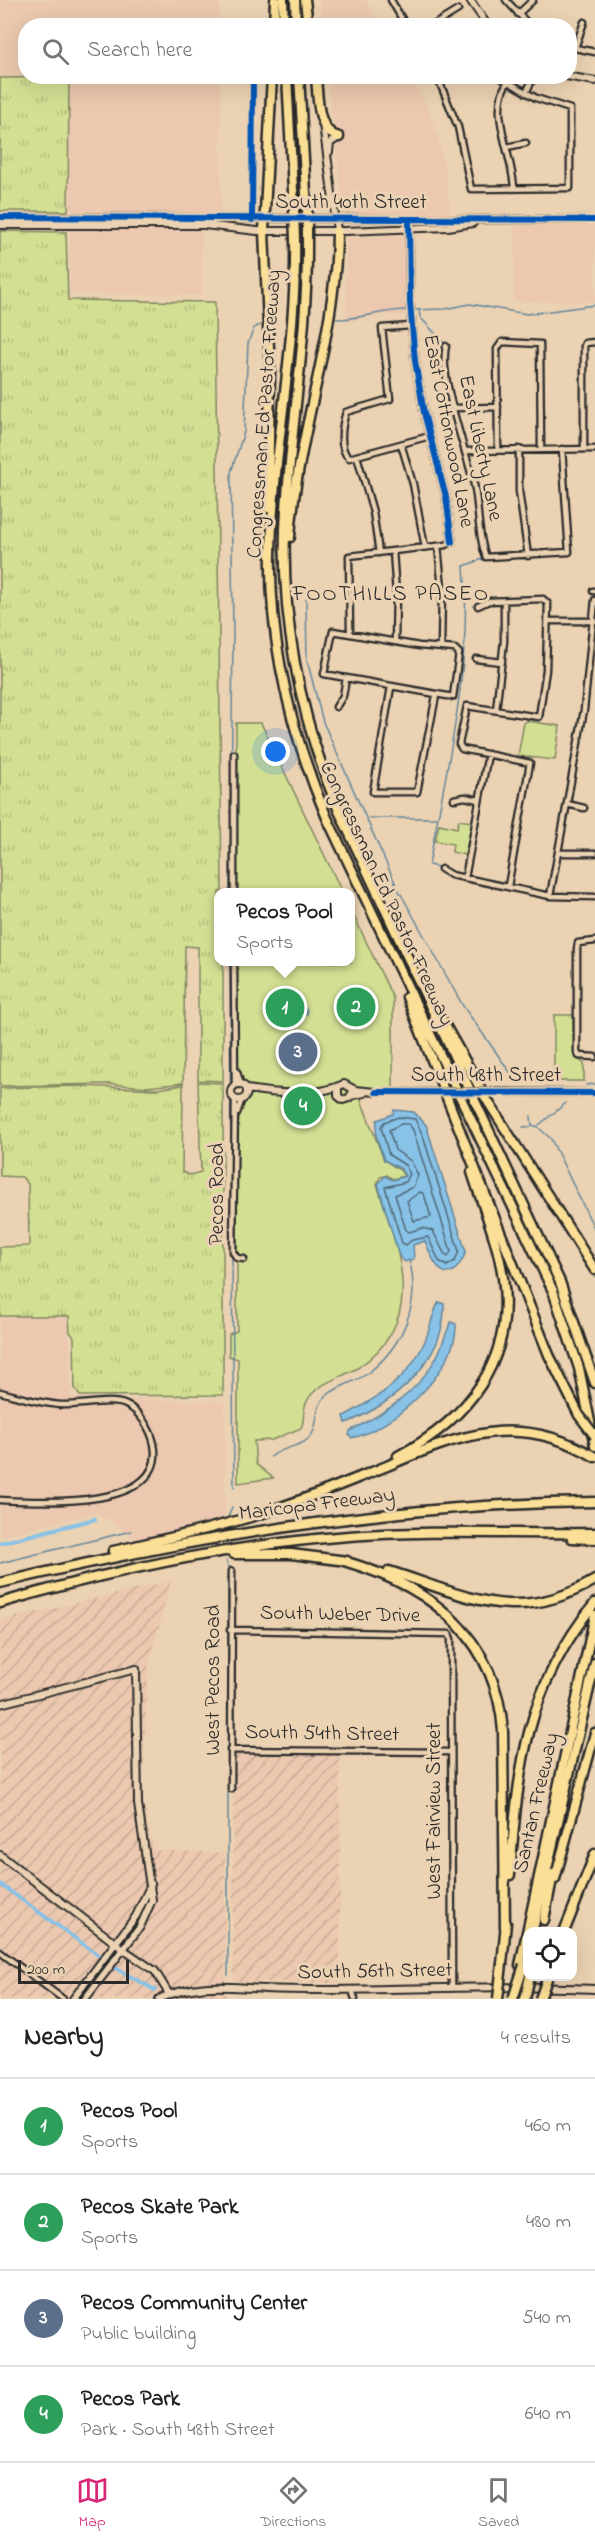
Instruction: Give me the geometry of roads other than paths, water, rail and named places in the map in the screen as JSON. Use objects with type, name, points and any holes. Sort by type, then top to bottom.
[{"type":"highway","points":[[274,18],[275,0]]},
{"type":"highway","points":[[283,0],[284,18]]},
{"type":"highway","points":[[295,0],[296,18]]},
{"type":"highway","points":[[305,0],[307,18]]},
{"type":"highway","points":[[271,554],[268,522],[270,373],[264,231],[272,84]]},
{"type":"highway","name":"Congressman Ed Pastor Freeway","points":[[287,84],[295,240],[292,330],[271,554],[278,648],[299,742],[327,818],[550,1284],[579,1368],[595,1446]]},
{"type":"highway","name":"Congressman Ed Pastor Freeway","points":[[299,84],[307,240],[303,342],[286,509],[287,604],[297,677],[316,748],[339,811],[558,1276],[582,1339],[595,1383]]},
{"type":"highway","points":[[317,84],[322,123],[329,133],[339,137]]},
{"type":"highway","points":[[287,604],[295,484],[332,302],[337,231]]},
{"type":"highway","points":[[395,928],[473,1077],[595,1268]]},
{"type":"highway","points":[[382,935],[553,1363],[579,1415],[595,1436]]},
{"type":"highway","points":[[330,1489],[414,1447],[442,1429],[475,1394],[497,1350],[504,1309],[502,1270],[452,1112]]},
{"type":"highway","points":[[0,1582],[248,1518],[330,1489],[442,1442],[474,1434],[517,1431],[566,1442],[595,1457]]},
{"type":"highway","points":[[583,1500],[595,1497]]},
{"type":"highway","name":"Maricopa Freeway","points":[[47,1571],[160,1547],[280,1527],[400,1513],[583,1500],[595,1502]]},
{"type":"highway","name":"Maricopa Freeway","points":[[201,1556],[261,1546],[341,1537],[429,1533],[523,1533],[585,1536]]},
{"type":"highway","points":[[585,1536],[595,1533]]},
{"type":"highway","points":[[585,1536],[595,1539]]},
{"type":"highway","points":[[0,1603],[102,1576],[201,1556],[276,1554],[344,1561],[379,1568],[461,1597],[489,1603],[534,1603],[572,1592],[595,1580]]},
{"type":"highway","points":[[344,1561],[386,1575],[433,1601],[463,1630],[489,1671],[499,1701],[503,1724],[505,1928]]},
{"type":"highway","points":[[498,1999],[517,1791],[525,1743],[544,1685],[575,1630],[595,1603]]},
{"type":"highway","name":"Santan Freeway","points":[[512,1999],[522,1965],[595,1615]]},
{"type":"highway","points":[[533,1927],[595,1663]]},
{"type":"highway","points":[[544,1920],[595,1683]]},
{"type":"highway","name":"Santan Freeway","points":[[542,1927],[595,1733]]},
{"type":"highway","points":[[566,1927],[595,1854]]},
{"type":"highway","points":[[525,1999],[529,1981]]},
{"type":"highway","points":[[540,1999],[547,1981]]},
{"type":"main road","points":[[470,0],[482,18]]},
{"type":"main road","points":[[577,78],[595,81]]},
{"type":"main road","points":[[322,123],[337,231]]},
{"type":"main road","points":[[328,165],[330,143],[339,137]]},
{"type":"main road","name":"South 40th Street","points":[[0,217],[595,220]]},
{"type":"main road","points":[[144,225],[149,220],[184,218]]},
{"type":"main road","name":"East Cottonwood Lane","points":[[409,220],[411,326],[417,375],[446,497],[452,542]]},
{"type":"main road","name":"South 40th Street","points":[[0,225],[212,225],[264,231],[337,231],[410,229],[486,221]]},
{"type":"main road","points":[[241,1092],[338,1092],[345,1100],[351,1092],[344,1084],[338,1092]]},
{"type":"main road","name":"South 48th Street","points":[[351,1092],[595,1094]]},
{"type":"main road","points":[[0,1704],[136,1669],[138,1804],[152,1895],[149,1912],[86,1999]]},
{"type":"main road","points":[[0,1855],[155,1971],[169,1994]]},
{"type":"main road","points":[[73,1999],[137,1914],[151,1883]]},
{"type":"main road","name":"South 56th Street","points":[[159,1999],[169,1994],[207,1986],[273,1990],[452,1989],[486,1986],[595,1989]]},
{"type":"street","points":[[390,0],[401,18]]},
{"type":"street","points":[[506,0],[522,18]]},
{"type":"street","points":[[518,14],[533,0]]},
{"type":"street","points":[[445,18],[458,10]]},
{"type":"street","points":[[577,37],[584,22]]},
{"type":"street","points":[[577,49],[595,52]]},
{"type":"street","points":[[440,84],[456,121],[471,189],[570,188],[570,109],[526,93],[509,84]]},
{"type":"street","points":[[506,84],[501,94],[498,109],[514,189]]},
{"type":"street","points":[[526,93],[530,84]]},
{"type":"street","points":[[507,147],[526,143]]},
{"type":"street","points":[[411,326],[382,328],[390,399],[346,412],[342,442],[347,458],[430,436]]},
{"type":"street","points":[[584,449],[585,343],[595,342]]},
{"type":"street","points":[[498,449],[498,344],[540,344],[541,449]]},
{"type":"street","name":"East Liberty Lane","points":[[447,346],[444,357],[454,408],[477,497],[486,557],[528,556]]},
{"type":"street","points":[[454,408],[498,407]]},
{"type":"street","points":[[401,444],[415,492],[425,547]]},
{"type":"street","points":[[519,449],[519,491],[528,556],[569,552],[562,449]]},
{"type":"street","points":[[465,451],[595,449]]},
{"type":"street","points":[[357,456],[373,512],[379,553]]},
{"type":"street","points":[[350,633],[348,558],[438,546],[452,542]]},
{"type":"street","name":"East Cottonwood Lane","points":[[438,546],[442,588],[441,648]]},
{"type":"street","points":[[393,551],[396,594],[395,642]]},
{"type":"street","points":[[478,606],[489,601],[547,600],[546,670],[539,717],[467,706],[460,748],[530,763],[508,886]]},
{"type":"street","points":[[550,896],[592,664],[595,600]]},
{"type":"street","points":[[496,710],[502,662],[504,601]]},
{"type":"street","points":[[548,621],[593,621]]},
{"type":"street","points":[[333,631],[441,648],[458,651],[453,697],[436,696],[324,674],[333,631]]},
{"type":"street","points":[[476,659],[502,662]]},
{"type":"street","points":[[336,707],[343,696],[346,679]]},
{"type":"street","points":[[391,687],[373,792],[417,792],[436,696]]},
{"type":"street","points":[[234,754],[234,888]]},
{"type":"street","points":[[465,878],[488,754]]},
{"type":"street","points":[[453,800],[465,798],[479,800]]},
{"type":"street","points":[[567,804],[584,808]]},
{"type":"street","points":[[558,853],[595,853]]},
{"type":"street","points":[[441,868],[451,875],[550,896],[595,897]]},
{"type":"street","points":[[595,941],[578,943],[579,1056],[595,1057]]},
{"type":"street","name":"Pecos Road","points":[[234,966],[235,1064],[241,1092],[235,1121],[233,1252],[236,1257],[244,1259]]},
{"type":"street","points":[[0,1392],[62,1405],[123,1403],[133,1409],[149,1430],[155,1454],[151,1471],[143,1481],[117,1494],[78,1500],[0,1500]]},
{"type":"street","name":"West Pecos Road","points":[[231,1789],[232,1570]]},
{"type":"street","name":"South Weber Drive","points":[[230,1630],[449,1634]]},
{"type":"street","name":"West Fairview Street","points":[[449,1634],[451,1639],[452,1989]]},
{"type":"street","name":"South 54th Street","points":[[230,1750],[450,1752]]},
{"type":"street","points":[[0,1952],[63,1999]]},
{"type":"street","points":[[352,1989],[352,1999]]},
{"type":"water","points":[[296,998],[301,999],[301,1006],[306,1009],[307,1014],[298,1014],[294,1017],[290,1014],[278,1014],[278,1001],[289,1001],[291,1011]]},
{"type":"water","points":[[394,1110],[414,1112],[426,1125],[466,1252],[453,1271],[447,1273],[437,1266],[425,1241],[413,1245],[414,1259],[405,1262],[399,1256],[378,1184],[385,1176],[393,1180],[405,1176],[401,1169],[384,1160],[376,1135],[377,1120],[393,1114]]},
{"type":"water","points":[[439,1302],[444,1304],[442,1324],[436,1344],[427,1361],[399,1392],[364,1415],[346,1423],[344,1416],[392,1386],[411,1366],[425,1341]]},
{"type":"water","points":[[451,1322],[456,1324],[454,1341],[435,1377],[404,1410],[386,1423],[352,1438],[349,1435],[350,1431],[387,1410],[418,1383],[440,1351]]},
{"type":"waterway","points":[[412,310],[445,309],[470,304],[527,314],[595,305]]},
{"type":"waterway","points":[[337,319],[407,310]]},
{"type":"waterway","points":[[419,310],[420,317],[446,345]]},
{"type":"waterway","points":[[230,888],[233,635],[231,472],[244,432],[248,343],[254,328],[260,325]]},
{"type":"waterway","points":[[440,868],[429,865],[461,680],[466,604],[464,566],[485,558]]},
{"type":"waterway","points":[[306,599],[307,660],[323,722],[397,887],[463,1006],[515,1079]]},
{"type":"waterway","points":[[369,818],[436,818]]},
{"type":"waterway","points":[[230,966],[231,1210]]},
{"type":"waterway","points":[[586,1085],[595,1084]]},
{"type":"waterway","points":[[539,1125],[566,1103]]},
{"type":"waterway","points":[[531,1116],[532,1126]]},
{"type":"waterway","points":[[523,1127],[537,1126],[551,1139],[595,1230]]},
{"type":"waterway","points":[[232,1253],[234,1487]]},
{"type":"waterway","points":[[271,1457],[308,1439],[314,1430],[324,1398],[334,1390],[368,1373],[391,1350],[406,1323],[411,1308],[413,1292],[409,1260]]},
{"type":"waterway","points":[[228,1517],[232,1507]]},
{"type":"waterway","points":[[0,1543],[95,1519]]},
{"type":"waterway","points":[[0,1563],[131,1531]]},
{"type":"waterway","points":[[226,1561],[230,1569],[228,1577],[228,1975]]},
{"type":"waterway","points":[[0,1884],[101,1957]]},
{"type":"waterway","points":[[115,1968],[155,1990]]},
{"type":"place","name":"Pecos Skate Park","points":[[356,1007]]},
{"type":"place","name":"Pecos Pool","points":[[285,1008]]},
{"type":"place","name":"Pecos Community Center","points":[[298,1052]]},
{"type":"place","name":"Pecos Park","points":[[303,1106]]},
{"type":"district","name":"FOOTHILLS PASEO","points":[[391,595]]}]
